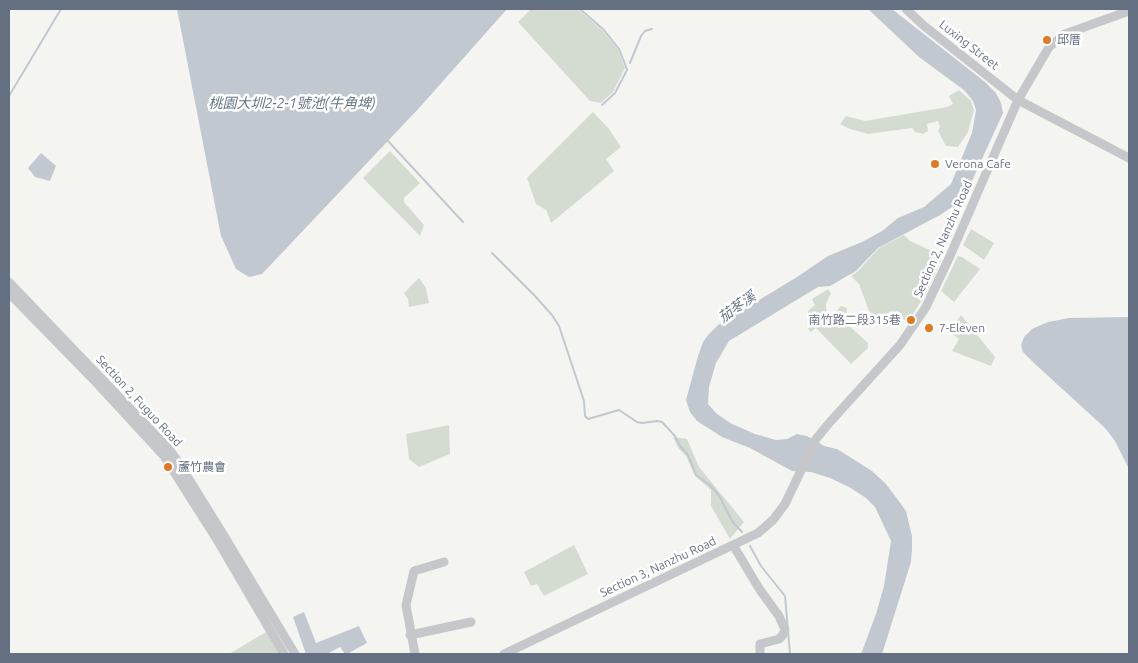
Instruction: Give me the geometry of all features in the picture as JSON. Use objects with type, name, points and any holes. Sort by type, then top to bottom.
[{"type":"street","name":"Luxing Street","points":[[906,9],[923,25],[1018,100],[1129,158]]},
{"type":"street","name":"Section 2, Nanzhu Road","points":[[816,439],[900,345],[926,307],[1018,100],[1049,47],[1066,34],[1129,11]]},
{"type":"street","name":"Section 2, Fuguo Road","points":[[9,282],[168,448],[223,534],[295,654]]},
{"type":"street","name":"Section 2, Fuguo Road","points":[[9,293],[92,378],[164,456],[216,538],[284,654]]},
{"type":"street","name":"Section 3, Nanzhu Road","points":[[504,654],[758,533],[773,520],[785,504],[816,439]]},
{"type":"street","points":[[733,545],[760,590],[779,616],[785,630],[779,639],[760,644],[760,654]]},
{"type":"street","points":[[415,654],[406,605],[414,571],[444,562]]},
{"type":"street","points":[[410,634],[471,622]]},
{"type":"shaded area","points":[[531,9],[578,9],[603,31],[618,49],[625,68],[613,92],[601,103],[590,101],[518,22]]},
{"type":"shaded area","points":[[959,90],[971,101],[974,110],[968,132],[958,147],[946,146],[938,131],[940,127],[938,121],[927,124],[928,131],[923,134],[915,132],[912,128],[868,134],[840,124],[846,116],[865,121],[947,107],[953,104],[949,96]]},
{"type":"shaded area","points":[[593,112],[609,129],[621,147],[606,159],[614,171],[551,223],[546,210],[536,204],[527,178]]},
{"type":"shaded area","points":[[390,151],[420,183],[404,198],[404,202],[424,225],[420,236],[363,178]]},
{"type":"shaded area","points":[[971,229],[994,243],[984,260],[963,245]]},
{"type":"shaded area","points":[[904,235],[910,241],[941,255],[941,260],[927,292],[908,322],[890,311],[880,322],[869,311],[859,284],[851,276],[879,248]]},
{"type":"shaded area","points":[[958,256],[980,269],[954,302],[941,291]]},
{"type":"shaded area","points":[[419,278],[426,288],[429,303],[409,307],[408,299],[404,293]]},
{"type":"shaded area","points":[[828,289],[831,293],[826,304],[827,319],[836,318],[838,309],[841,306],[847,308],[845,322],[868,343],[868,348],[851,364],[816,328],[811,332],[808,329],[810,326],[808,311],[815,305],[812,299]]},
{"type":"shaded area","points":[[961,315],[995,357],[991,366],[952,351],[959,339],[949,331]]},
{"type":"shaded area","points":[[449,425],[450,454],[419,467],[409,459],[406,434]]},
{"type":"shaded area","points":[[673,437],[687,439],[699,467],[744,522],[730,539],[711,506],[711,490],[695,476],[686,456],[679,449]]},
{"type":"shaded area","points":[[574,545],[588,574],[544,596],[537,584],[531,586],[524,572]]},
{"type":"shaded area","points":[[266,632],[279,654],[229,654]]},
{"type":"water","name":"桃園大圳2-2-1號池(牛角埤)","points":[[177,9],[507,9],[420,107],[262,274],[249,277],[236,269],[221,236]]},
{"type":"water","points":[[868,9],[892,9],[985,82],[996,93],[1003,113],[966,194],[955,205],[878,248],[856,271],[830,286],[818,287],[729,341],[716,363],[709,387],[708,404],[717,414],[732,424],[755,434],[776,440],[787,439],[797,434],[807,436],[824,446],[837,449],[872,471],[886,484],[906,511],[912,536],[911,562],[882,654],[861,654],[884,586],[891,541],[875,507],[866,498],[849,487],[830,478],[811,472],[792,471],[750,448],[722,437],[697,421],[690,412],[686,400],[703,342],[718,325],[828,256],[862,242],[882,231],[898,218],[924,207],[951,184],[972,133],[976,110],[973,101],[964,90],[919,57]]},
{"type":"water","points":[[41,153],[56,166],[50,181],[35,177],[28,168]]},
{"type":"water","points":[[1129,317],[1129,469],[1115,441],[1105,428],[1034,363],[1023,352],[1021,345],[1024,337],[1032,329],[1048,322],[1069,318]]},
{"type":"water","points":[[304,612],[316,643],[359,626],[367,643],[347,654],[340,647],[327,654],[306,654],[293,617]]},
{"type":"waterway","points":[[9,96],[61,9]]},
{"type":"waterway","points":[[580,9],[604,30],[619,49],[627,70],[615,93],[602,105]]},
{"type":"waterway","points":[[630,63],[641,36],[645,31],[652,29]]},
{"type":"waterway","points":[[387,140],[463,222]]},
{"type":"waterway","points":[[492,253],[535,296],[559,326],[584,401],[585,416],[588,419],[619,410],[637,422],[662,422],[675,436],[680,446],[688,455],[696,475],[710,485],[720,497],[732,521],[742,532]]},
{"type":"waterway","points":[[750,546],[761,566],[785,596],[790,654]]},
{"type":"place","name":"邱厝","points":[[1047,40]]},
{"type":"place","name":"Verona Cafe","points":[[935,164]]},
{"type":"place","name":"南竹路二段315巷","points":[[911,320]]},
{"type":"place","name":"7-Eleven","points":[[929,328]]},
{"type":"place","name":"蘆竹農會","points":[[168,467]]},
{"type":"water label","name":"茄苳溪","points":[[737,307]]}]
